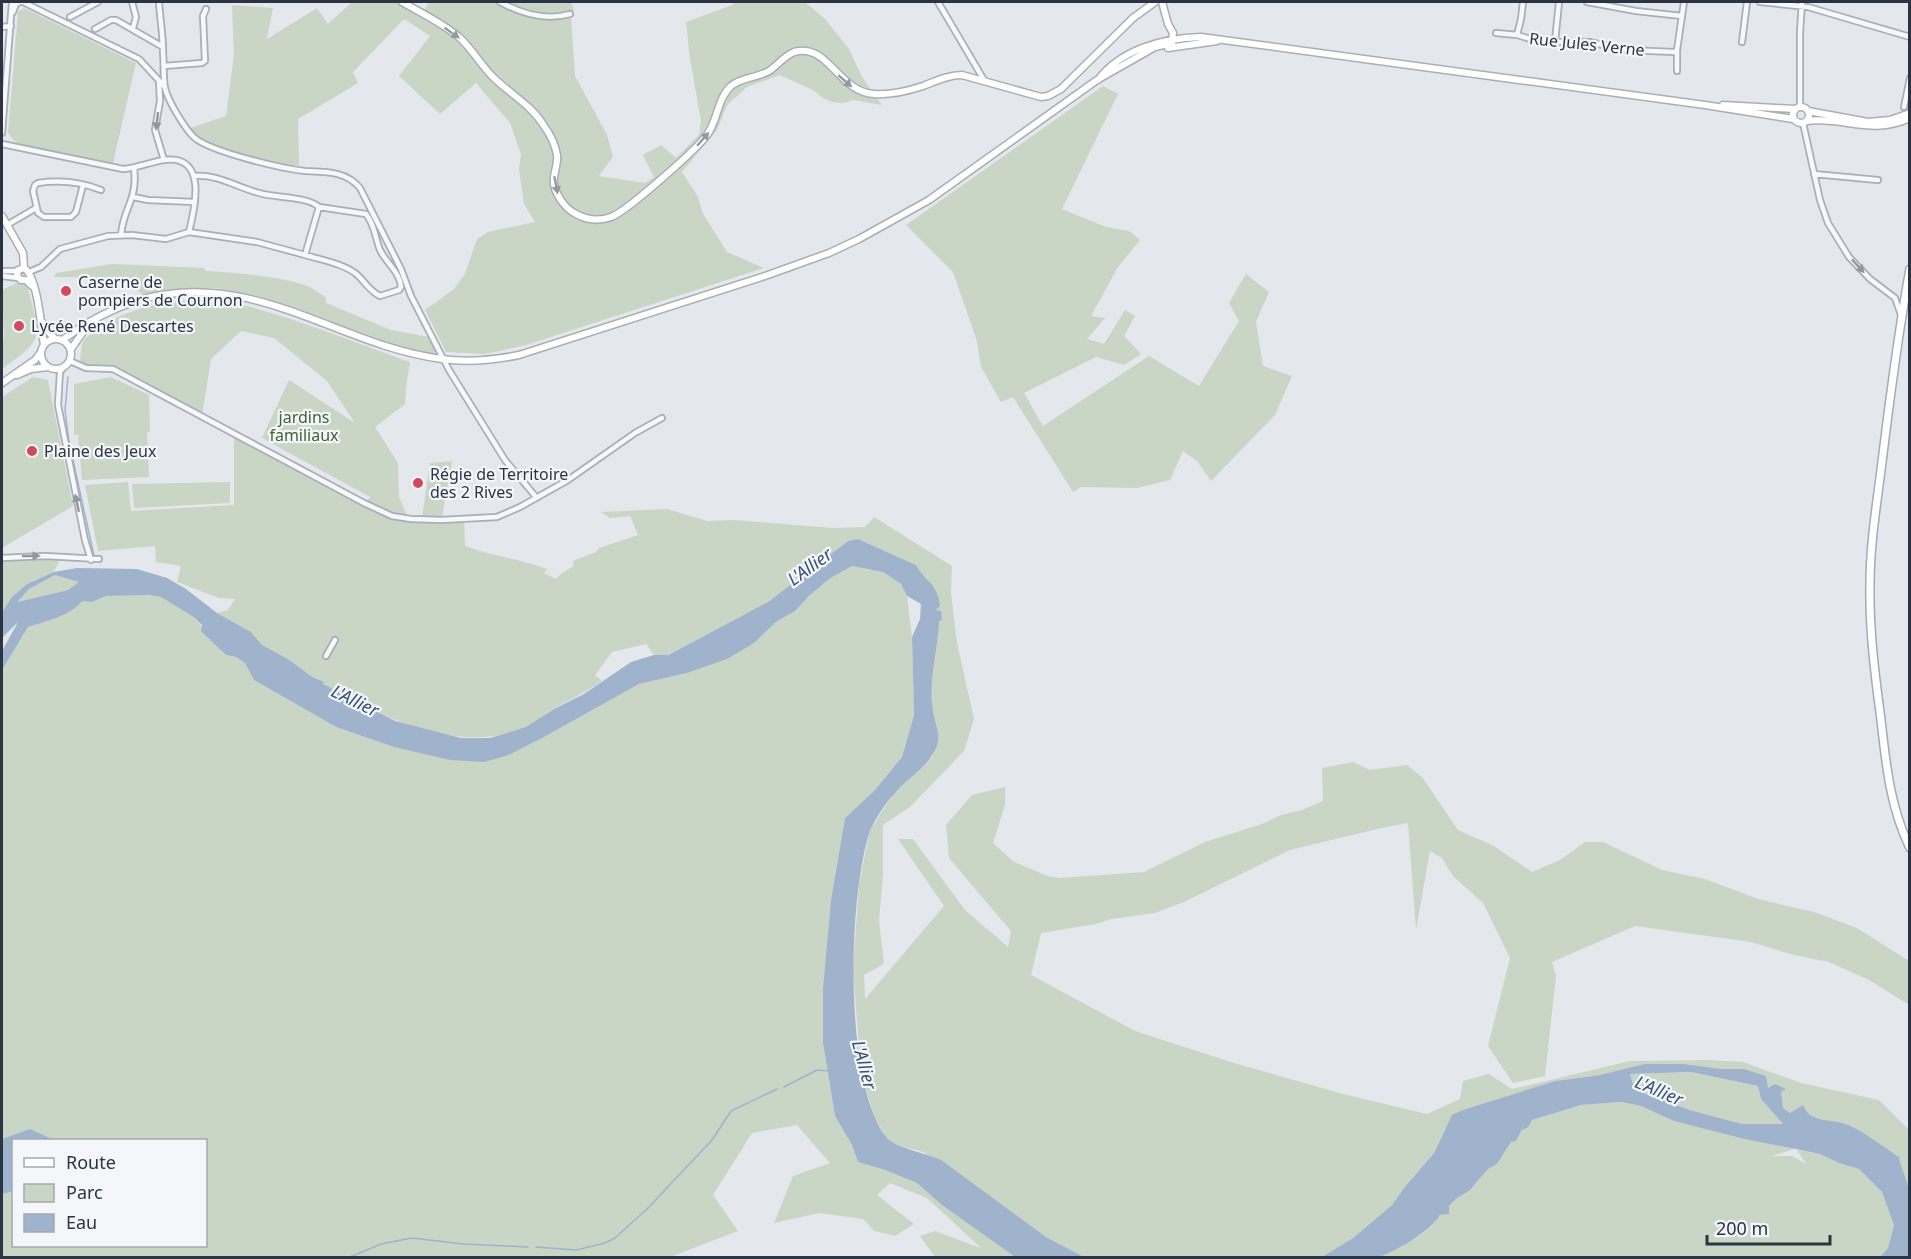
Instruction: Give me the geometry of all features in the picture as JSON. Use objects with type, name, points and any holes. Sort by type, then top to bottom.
[{"type":"main road","points":[[402,2],[461,39],[490,74],[535,113],[549,134],[556,152],[554,180],[558,195],[572,211],[591,219],[609,218],[627,208],[705,137],[712,126],[723,97],[733,85],[768,71],[794,52],[816,53],[846,83],[869,94],[910,89],[956,75],[968,75],[1036,97],[1048,96],[1061,89],[1133,18],[1154,2],[1162,5],[1168,24],[1168,36],[1172,43]]},
{"type":"main road","points":[[1097,80],[1103,73],[1134,52],[1150,45],[1220,41],[1704,105],[1793,119],[1796,122],[1875,126],[1910,118]]},
{"type":"main road","points":[[4,382],[35,360],[42,349],[121,306],[151,297],[186,292],[222,292],[274,304],[392,347],[444,360],[506,358],[547,347],[765,276],[859,239],[929,200],[1097,80],[1148,52],[1172,43]]},
{"type":"main road","points":[[1704,105],[1738,104],[1797,108],[1868,122],[1890,120],[1910,113]]},
{"type":"main road","points":[[1793,119],[1792,115],[1797,108]]},
{"type":"main road","points":[[1805,122],[1809,115],[1808,111]]},
{"type":"main road","points":[[2,216],[24,253],[24,274],[34,290],[46,329],[71,349]]},
{"type":"main road","points":[[1910,269],[1901,315],[1871,544],[1869,585],[1870,613],[1890,791],[1910,848]]},
{"type":"main road","points":[[40,314],[42,360],[48,367]]},
{"type":"main road","points":[[4,382],[31,369],[63,368],[70,361],[71,349],[90,323]]},
{"type":"street","points":[[2,133],[4,79],[12,2]]},
{"type":"street","points":[[12,14],[16,4],[22,2],[139,59],[165,87],[186,127],[198,140],[259,161],[295,170],[333,173],[349,177],[354,181],[363,193],[444,360],[505,460],[536,497]]},
{"type":"street","points":[[70,17],[94,2]]},
{"type":"street","points":[[132,2],[136,17],[133,28]]},
{"type":"street","points":[[159,2],[165,87]]},
{"type":"street","points":[[500,2],[536,17],[558,17],[570,14]]},
{"type":"street","points":[[938,2],[984,80]]},
{"type":"street","points":[[1517,35],[1523,2]]},
{"type":"street","points":[[1555,42],[1559,2]]},
{"type":"street","points":[[1587,2],[1682,16]]},
{"type":"street","points":[[1677,71],[1677,50],[1684,2]]},
{"type":"street","points":[[1742,42],[1747,2]]},
{"type":"street","points":[[1760,2],[1802,4],[1910,37]]},
{"type":"street","points":[[1797,108],[1802,4]]},
{"type":"street","points":[[164,66],[206,61],[203,16],[206,9]]},
{"type":"street","points":[[95,29],[111,20],[116,20],[133,28],[163,48]]},
{"type":"street","points":[[2,27],[11,26]]},
{"type":"street","name":"Rue Jules Verne","points":[[1496,33],[1517,35],[1536,41],[1588,42],[1627,50],[1671,52],[1677,50]]},
{"type":"street","points":[[150,39],[162,37]]},
{"type":"street","points":[[151,74],[164,73]]},
{"type":"street","points":[[1904,107],[1910,78]]},
{"type":"street","points":[[158,81],[165,80]]},
{"type":"street","points":[[158,81],[160,101],[155,130],[165,160]]},
{"type":"street","points":[[1805,122],[1814,174],[1826,215],[1841,247],[1870,279],[1891,293],[1898,304],[1901,315]]},
{"type":"street","points":[[2,144],[123,169],[165,160],[181,162],[194,176],[195,202],[189,232]]},
{"type":"street","points":[[121,235],[122,223],[133,197],[134,168]]},
{"type":"street","points":[[1814,174],[1878,180]]},
{"type":"street","points":[[2,276],[24,274],[41,267],[60,249],[108,236],[166,239],[189,232],[257,242],[346,268],[354,272],[380,296],[399,290],[401,287],[396,273],[380,250],[375,232],[366,214],[319,207],[305,201],[258,193],[218,178],[194,176]]},
{"type":"street","points":[[83,185],[76,212],[71,218],[44,217],[38,213],[33,191],[38,183],[64,182],[83,185],[101,190]]},
{"type":"street","points":[[133,197],[195,202]]},
{"type":"street","points":[[305,255],[319,207]]},
{"type":"street","points":[[7,225],[36,208]]},
{"type":"street","points":[[2,271],[24,274]]},
{"type":"street","points":[[70,361],[86,368],[113,369],[392,516],[411,519],[497,517],[568,480],[635,433],[662,418]]},
{"type":"street","points":[[63,368],[60,372],[59,411],[91,560]]},
{"type":"street","points":[[79,558],[85,549],[85,540]]},
{"type":"street","points":[[2,558],[45,556],[99,559]]},
{"type":"street","points":[[327,656],[335,640]]},
{"type":"green space","points":[[352,2],[408,2],[424,11],[429,2],[571,2],[574,9],[571,18],[575,76],[607,135],[613,157],[599,176],[645,183],[654,177],[643,155],[661,145],[676,158],[699,135],[701,121],[686,22],[735,4],[732,2],[805,2],[824,18],[849,49],[862,77],[882,105],[854,100],[842,103],[832,102],[813,90],[780,75],[747,87],[727,105],[717,130],[682,172],[698,197],[702,212],[727,252],[764,268],[523,346],[484,354],[446,352],[425,310],[453,290],[465,274],[477,239],[488,232],[535,222],[524,204],[519,169],[521,154],[510,123],[476,83],[440,114],[399,76],[430,36],[404,19],[353,72],[358,83],[298,119],[299,166],[257,158],[223,148],[208,142],[190,128],[226,116],[234,55],[232,5],[273,8],[267,39],[317,8],[328,24]]},
{"type":"green space","points":[[24,8],[136,63],[113,163],[19,146],[8,133],[18,12]]},
{"type":"green space","points":[[1103,86],[1118,94],[1062,209],[1106,227],[1129,231],[1140,240],[1118,267],[1091,316],[1105,318],[1087,339],[1104,344],[1125,310],[1135,316],[1124,336],[1141,354],[1124,365],[1096,357],[1024,393],[1043,426],[1149,356],[1199,386],[1239,321],[1229,303],[1246,274],[1269,292],[1256,322],[1263,366],[1292,376],[1275,415],[1211,481],[1197,461],[1183,451],[1170,480],[1137,488],[1081,487],[1073,492],[1013,397],[1001,402],[981,367],[977,341],[953,272],[906,225]]},
{"type":"green space","points":[[112,264],[205,268],[205,271],[299,283],[322,295],[326,298],[326,303],[391,330],[429,337],[436,349],[434,355],[411,350],[255,295],[215,288],[167,290],[143,295],[136,289],[131,278],[54,277],[56,273]]},
{"type":"green space","name":"Lycée René Descartes","points":[[17,283],[26,284],[28,289],[37,328],[36,336],[26,350],[2,369],[2,338],[4,338],[2,290]]},
{"type":"green space","name":"jardins familiaux","points":[[208,298],[259,309],[410,362],[405,404],[375,427],[398,463],[399,497],[407,516],[422,518],[430,463],[452,461],[442,517],[464,519],[465,546],[547,569],[544,573],[556,579],[574,566],[573,561],[596,552],[599,548],[638,535],[630,516],[610,518],[601,512],[667,509],[707,521],[734,520],[833,528],[865,527],[874,517],[952,566],[951,593],[957,643],[974,719],[964,751],[910,807],[883,825],[883,874],[879,921],[884,964],[864,975],[865,999],[944,906],[898,839],[913,839],[965,910],[1008,947],[1011,931],[949,858],[946,825],[972,795],[1005,787],[1005,805],[993,843],[1014,862],[1048,876],[1060,878],[1144,872],[1205,842],[1262,824],[1281,815],[1302,810],[1323,801],[1322,768],[1353,762],[1370,770],[1407,765],[1422,777],[1458,830],[1494,846],[1532,872],[1560,860],[1585,842],[1603,842],[1662,870],[1705,879],[1758,899],[1814,912],[1857,928],[1909,961],[1909,1005],[1869,980],[1829,962],[1794,955],[1751,942],[1635,926],[1552,962],[1556,976],[1545,1076],[1513,1083],[1488,1046],[1510,958],[1483,903],[1453,876],[1442,858],[1430,851],[1416,930],[1408,823],[1290,850],[1184,902],[1155,913],[1041,933],[1031,975],[1135,1031],[1234,1063],[1343,1094],[1427,1114],[1460,1099],[1463,1081],[1489,1074],[1512,1089],[1630,1061],[1743,1062],[1801,1083],[1879,1100],[1909,1130],[1909,1191],[1899,1157],[1845,1124],[1816,1119],[1806,1111],[1790,1113],[1783,1108],[1781,1092],[1785,1089],[1768,1088],[1744,1069],[1722,1069],[1684,1064],[1644,1064],[1601,1075],[1555,1081],[1519,1094],[1445,1129],[1434,1153],[1392,1205],[1353,1238],[1322,1257],[1084,1257],[1046,1237],[923,1152],[888,1140],[875,1118],[861,1074],[853,968],[859,884],[870,830],[894,793],[932,757],[939,739],[932,709],[931,678],[938,637],[937,607],[927,578],[921,574],[916,565],[858,539],[848,541],[768,602],[667,655],[654,655],[646,644],[612,652],[595,675],[602,681],[524,728],[499,735],[475,737],[425,730],[401,722],[332,690],[318,678],[311,676],[288,659],[262,645],[251,632],[217,613],[228,610],[235,599],[219,598],[177,582],[181,566],[156,562],[155,546],[98,551],[85,485],[128,482],[131,511],[234,505],[234,435],[364,506],[370,497],[262,438],[289,380],[355,423],[327,381],[274,338],[241,331],[211,359],[202,416],[113,369],[80,363],[84,340],[111,321],[151,306]]},
{"type":"green space","name":"Plaine des Jeux","points":[[33,377],[48,380],[73,506],[2,548],[2,397]]},
{"type":"green space","points":[[111,377],[149,395],[150,432],[147,432],[149,477],[82,480],[78,436],[81,435],[74,435],[74,384]]},
{"type":"green space","points":[[230,482],[230,503],[134,508],[132,484]]},
{"type":"green space","points":[[49,558],[59,561],[54,572],[27,584],[12,597],[2,612],[2,561]]},
{"type":"green space","points":[[852,566],[883,572],[901,584],[907,596],[912,637],[914,715],[902,757],[875,790],[845,818],[831,900],[823,987],[823,1043],[835,1116],[852,1145],[858,1162],[917,1183],[942,1205],[1015,1257],[935,1257],[920,1236],[935,1231],[981,1248],[927,1198],[890,1183],[877,1195],[914,1224],[895,1236],[874,1231],[863,1219],[819,1213],[774,1223],[793,1176],[830,1163],[797,1125],[752,1133],[713,1195],[738,1231],[670,1257],[2,1258],[2,670],[28,627],[65,614],[82,600],[92,602],[106,596],[141,594],[161,597],[195,618],[225,655],[236,657],[245,663],[254,680],[336,727],[394,747],[509,755],[639,684],[687,673],[754,643],[776,622],[795,611],[829,579]]},
{"type":"green space","points":[[55,575],[80,582],[68,590],[16,602],[29,589]]},
{"type":"green space","points":[[1691,1072],[1758,1086],[1761,1099],[1783,1124],[1742,1124],[1690,1110],[1647,1094],[1633,1084],[1630,1074]]},
{"type":"green space","points":[[1621,1102],[1641,1106],[1674,1121],[1794,1149],[1772,1156],[1792,1156],[1806,1164],[1797,1150],[1820,1154],[1859,1169],[1882,1192],[1894,1225],[1888,1248],[1880,1257],[1374,1258],[1411,1241],[1428,1229],[1440,1215],[1449,1214],[1449,1206],[1470,1190],[1488,1169],[1497,1164],[1511,1142],[1516,1141],[1532,1120],[1581,1105]]},
{"type":"water","name":"L'Allier","points":[[858,539],[916,565],[937,593],[940,606],[936,610],[941,611],[942,620],[939,621],[932,677],[933,711],[938,742],[931,757],[892,797],[872,827],[863,861],[857,899],[854,942],[856,1034],[863,1076],[873,1112],[887,1138],[891,1141],[941,1160],[1046,1237],[1084,1257],[1015,1257],[942,1205],[917,1183],[858,1162],[852,1145],[835,1116],[823,1043],[823,987],[831,900],[845,818],[875,790],[902,757],[914,715],[912,637],[920,619],[921,604],[907,596],[901,584],[883,572],[852,566],[829,579],[795,611],[776,622],[754,643],[727,659],[687,673],[639,684],[509,755],[484,762],[450,760],[394,747],[336,727],[254,680],[245,663],[236,657],[226,655],[201,631],[202,625],[195,618],[161,597],[106,596],[92,602],[82,601],[65,614],[28,627],[2,670],[2,651],[18,622],[2,638],[2,612],[12,597],[27,584],[54,572],[77,568],[137,569],[167,578],[186,589],[217,613],[251,632],[262,645],[324,682],[323,684],[395,721],[461,738],[490,738],[526,727],[584,694],[631,662],[654,655],[668,655],[768,602],[848,541]],"holes":[[[55,575],[79,582],[68,590],[17,602],[29,589]]]},
{"type":"water","points":[[1644,1064],[1684,1064],[1722,1069],[1744,1069],[1766,1076],[1768,1088],[1775,1084],[1786,1089],[1781,1092],[1783,1108],[1790,1113],[1803,1105],[1806,1111],[1816,1118],[1851,1126],[1899,1157],[1910,1196],[1908,1257],[1880,1257],[1888,1248],[1894,1225],[1882,1192],[1859,1169],[1820,1154],[1745,1139],[1674,1121],[1641,1106],[1621,1102],[1581,1105],[1532,1120],[1528,1127],[1522,1130],[1516,1141],[1511,1142],[1497,1164],[1488,1169],[1470,1190],[1449,1206],[1449,1214],[1440,1215],[1429,1228],[1401,1247],[1374,1258],[1322,1257],[1353,1238],[1392,1205],[1434,1153],[1452,1115],[1555,1081],[1600,1075]],"holes":[[[1691,1072],[1758,1086],[1761,1099],[1783,1124],[1742,1124],[1690,1110],[1646,1094],[1633,1084],[1630,1074]]]},
{"type":"water","points":[[30,1129],[52,1139],[12,1139],[12,1191],[2,1194],[2,1139]]},
{"type":"waterway","points":[[68,377],[65,410],[69,442],[94,556]]},
{"type":"waterway","points":[[784,1087],[817,1070],[829,1071]]},
{"type":"waterway","points":[[536,1247],[576,1250],[605,1243],[615,1238],[648,1208],[712,1140],[731,1111],[777,1089]]},
{"type":"waterway","points":[[348,1258],[381,1244],[412,1238],[464,1244],[528,1247]]},
{"type":"place","name":"Caserne de pompiers de Cournon","points":[[66,291]]},
{"type":"place","name":"Lycée René Descartes","points":[[19,326]]},
{"type":"place","name":"Plaine des Jeux","points":[[32,451]]},
{"type":"place","name":"Régie de Territoire des 2 Rives","points":[[418,483]]}]
